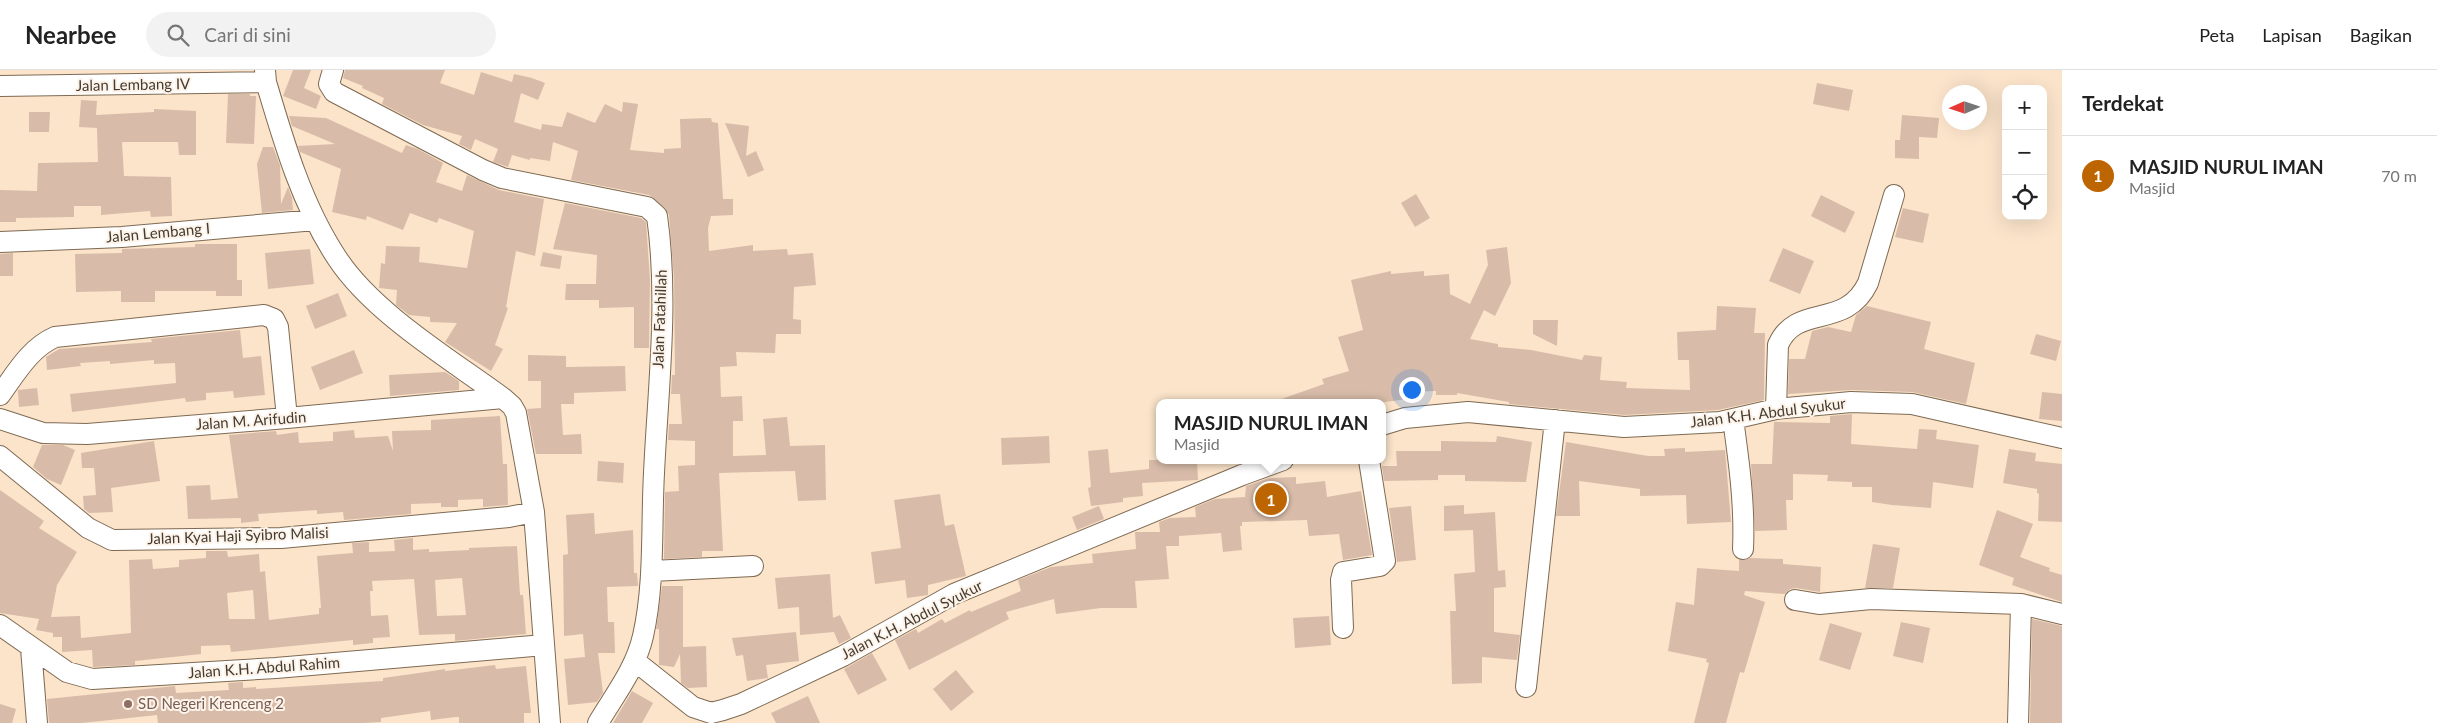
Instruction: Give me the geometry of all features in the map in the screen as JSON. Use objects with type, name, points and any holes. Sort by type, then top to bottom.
[{"type":"street","name":"Jalan Fatahillah","points":[[332,70],[329,84],[334,92],[483,170],[502,178],[647,207],[657,216],[664,280],[654,468],[652,572],[643,636],[635,661],[598,723]]},
{"type":"street","points":[[265,76],[296,179],[315,220],[338,260],[360,286],[386,311],[503,398],[512,406],[516,413],[534,512],[550,723]]},
{"type":"street","name":"Jalan Lembang IV","points":[[0,86],[265,76]]},
{"type":"street","points":[[1776,409],[1778,345],[1782,336],[1793,325],[1849,306],[1862,296],[1868,283],[1894,195]]},
{"type":"street","name":"Jalan Lembang I","points":[[0,242],[122,237],[315,220]]},
{"type":"street","points":[[0,395],[32,352],[55,337],[264,315],[274,319],[278,327],[287,418]]},
{"type":"street","name":"Jalan M. Arifudin","points":[[0,420],[43,432],[87,434],[503,398]]},
{"type":"street","name":"Jalan K.H. Abdul Syukur","points":[[1386,424],[1413,417],[1468,412],[1624,426],[1720,422],[1776,409],[1831,402],[1912,404],[2062,438]]},
{"type":"street","points":[[1733,419],[1741,475],[1744,524],[1742,549]]},
{"type":"street","points":[[1526,687],[1536,613],[1539,547],[1554,420]]},
{"type":"street","name":"Jalan Kyai Haji Syibro Malisi","points":[[0,456],[88,528],[112,540],[281,538],[534,512]]},
{"type":"street","name":"Jalan K.H. Abdul Syukur","points":[[635,661],[693,707],[711,713],[723,710],[741,704],[843,656],[954,594],[1242,474],[1271,464]]},
{"type":"street","points":[[1343,628],[1341,580],[1343,572],[1380,566],[1385,561],[1370,464]]},
{"type":"street","points":[[652,572],[753,566]]},
{"type":"street","points":[[1795,600],[1820,604],[1871,599],[2021,604],[2062,614]]},
{"type":"street","points":[[2018,723],[2021,604]]},
{"type":"street","name":"Jalan K.H. Abdul Rahim","points":[[0,626],[68,672],[92,679],[276,668],[544,645]]},
{"type":"street","points":[[31,648],[37,723]]},
{"type":"building","points":[[293,70],[311,70],[304,88],[321,96],[316,109],[283,96]]},
{"type":"building","points":[[345,70],[445,70],[440,83],[474,95],[481,72],[512,82],[514,74],[532,78],[545,83],[538,100],[521,93],[514,122],[541,130],[542,124],[562,127],[567,112],[595,123],[605,104],[622,112],[623,102],[638,104],[630,150],[664,153],[664,149],[681,148],[680,119],[711,118],[712,122],[718,123],[723,199],[733,199],[733,215],[711,216],[708,228],[709,251],[753,245],[753,251],[787,249],[788,255],[813,253],[816,285],[794,287],[793,319],[801,320],[801,334],[776,334],[775,353],[736,352],[737,366],[720,367],[721,397],[742,396],[743,421],[733,421],[733,456],[766,455],[763,419],[787,417],[790,446],[825,445],[826,500],[798,501],[795,471],[719,473],[723,551],[702,551],[702,557],[664,559],[665,492],[679,491],[678,466],[695,465],[695,441],[668,440],[669,424],[682,424],[680,394],[671,394],[672,375],[675,375],[674,279],[669,215],[665,208],[649,195],[571,180],[578,151],[553,142],[550,161],[530,158],[530,160],[512,155],[508,167],[493,162],[498,149],[475,139],[471,150],[459,144],[462,136],[423,125],[382,104],[384,98],[362,88],[363,86],[343,78]]},
{"type":"building","points":[[1817,83],[1853,90],[1849,111],[1813,104]]},
{"type":"building","points":[[228,94],[250,94],[250,96],[256,96],[254,144],[226,143]]},
{"type":"building","points":[[81,100],[97,101],[96,115],[154,112],[154,109],[196,111],[196,155],[179,155],[178,142],[122,142],[124,176],[171,177],[172,216],[151,217],[150,211],[101,215],[101,206],[74,206],[74,217],[16,218],[16,222],[0,222],[0,190],[37,191],[38,163],[98,162],[97,128],[79,127]]},
{"type":"building","points":[[29,112],[50,112],[49,132],[29,132]]},
{"type":"building","points":[[1902,115],[1939,118],[1937,138],[1919,137],[1919,159],[1895,158],[1895,140],[1900,140]]},
{"type":"building","points":[[289,116],[326,118],[402,153],[406,145],[418,149],[443,163],[436,182],[462,191],[467,175],[499,190],[544,199],[535,256],[516,251],[506,307],[508,308],[495,345],[503,349],[491,371],[445,342],[457,323],[430,322],[430,317],[409,315],[396,305],[397,290],[379,288],[381,263],[385,264],[386,246],[420,247],[419,262],[467,268],[474,231],[439,218],[437,223],[410,213],[403,230],[367,216],[366,220],[332,212],[341,169],[300,152],[298,146],[335,144],[292,126]]},
{"type":"building","points":[[725,123],[749,126],[746,156],[756,151],[764,170],[748,177]]},
{"type":"building","points":[[263,147],[273,147],[280,165],[281,204],[288,187],[292,198],[293,210],[262,213],[257,164]]},
{"type":"building","points":[[1416,194],[1430,218],[1415,227],[1401,203]]},
{"type":"building","points":[[1821,195],[1855,212],[1845,233],[1811,216]]},
{"type":"building","points":[[565,203],[641,218],[646,222],[650,280],[649,348],[634,348],[634,307],[599,308],[599,300],[565,300],[566,284],[596,284],[597,255],[553,249]]},
{"type":"building","points":[[1903,208],[1929,214],[1923,243],[1895,237]]},
{"type":"building","points":[[195,244],[237,244],[237,280],[242,280],[242,296],[216,296],[216,291],[155,291],[155,302],[121,302],[121,291],[76,292],[75,254],[122,253],[122,249],[195,247]]},
{"type":"building","points":[[1507,247],[1511,283],[1495,316],[1484,310],[1470,339],[1498,344],[1498,347],[1531,350],[1582,360],[1584,355],[1602,357],[1600,380],[1627,382],[1626,388],[1690,390],[1689,360],[1678,360],[1677,332],[1716,330],[1717,306],[1756,308],[1754,333],[1765,333],[1764,400],[1718,410],[1624,415],[1509,404],[1509,402],[1457,393],[1457,395],[1436,395],[1436,391],[1406,392],[1407,399],[1386,402],[1386,399],[1282,399],[1324,384],[1322,379],[1349,371],[1338,337],[1363,330],[1351,280],[1391,271],[1391,274],[1424,271],[1424,276],[1449,274],[1450,294],[1470,304],[1488,265],[1486,250]]},
{"type":"building","points":[[1783,248],[1814,261],[1800,294],[1769,281]]},
{"type":"building","points":[[310,249],[314,284],[268,289],[265,253]]},
{"type":"building","points":[[543,252],[562,256],[560,269],[540,266]]},
{"type":"building","points":[[13,253],[13,276],[0,276],[0,254]]},
{"type":"building","points":[[338,293],[347,316],[315,329],[306,306]]},
{"type":"building","points":[[1867,306],[1931,322],[1924,349],[1975,363],[1966,404],[1912,392],[1851,390],[1788,394],[1789,359],[1805,359],[1812,331],[1828,327],[1851,332],[1856,315]]},
{"type":"building","points":[[1533,320],[1558,320],[1557,346],[1533,334]]},
{"type":"building","points":[[240,330],[243,358],[261,356],[265,395],[234,398],[233,391],[206,393],[206,400],[186,402],[185,398],[72,412],[70,394],[176,383],[175,363],[154,364],[154,360],[110,364],[110,361],[80,363],[81,366],[47,370],[46,357],[59,349],[152,342],[151,339]]},
{"type":"building","points":[[2036,334],[2061,341],[2056,361],[2030,354]]},
{"type":"building","points":[[354,350],[363,373],[320,390],[311,367]]},
{"type":"building","points":[[528,355],[566,356],[566,367],[625,366],[626,391],[574,393],[574,404],[561,404],[563,435],[581,434],[582,454],[536,454],[527,409],[541,408],[541,381],[528,381]]},
{"type":"building","points":[[445,372],[459,381],[459,390],[390,396],[389,375]]},
{"type":"building","points":[[37,388],[39,405],[19,407],[18,390]]},
{"type":"building","points":[[2042,392],[2062,394],[2062,421],[2039,419]]},
{"type":"building","points":[[1852,414],[1851,444],[1917,449],[1919,429],[1937,430],[1936,439],[1979,445],[1973,488],[1933,482],[1931,508],[1892,505],[1872,502],[1872,487],[1852,487],[1852,482],[1827,481],[1828,475],[1793,474],[1793,500],[1786,500],[1787,530],[1755,531],[1751,464],[1772,464],[1774,422],[1830,423],[1830,416]]},
{"type":"building","points":[[500,416],[503,464],[507,464],[508,505],[483,507],[483,499],[458,500],[458,507],[441,507],[441,503],[411,504],[411,514],[344,520],[343,512],[317,514],[317,510],[258,514],[259,521],[241,523],[241,518],[188,519],[186,486],[210,485],[211,500],[238,498],[229,435],[276,431],[277,435],[298,432],[299,443],[333,441],[333,432],[354,430],[355,438],[388,436],[393,451],[392,431],[431,430],[431,420]]},
{"type":"building","points":[[1049,436],[1050,463],[1002,465],[1001,438]]},
{"type":"building","points":[[1497,436],[1532,442],[1526,482],[1465,481],[1465,475],[1438,475],[1438,480],[1384,481],[1382,466],[1397,466],[1396,451],[1441,451],[1441,441],[1496,442]]},
{"type":"building","points":[[154,441],[160,481],[111,488],[113,512],[89,513],[84,509],[83,496],[96,495],[94,468],[82,468],[81,453]]},
{"type":"building","points":[[1566,442],[1648,456],[1665,456],[1664,449],[1685,448],[1685,452],[1725,450],[1731,522],[1687,524],[1686,495],[1640,496],[1640,489],[1579,481],[1580,516],[1556,516]]},
{"type":"building","points":[[42,445],[63,445],[75,450],[61,485],[47,479],[33,467]]},
{"type":"building","points":[[1108,449],[1110,473],[1149,469],[1149,460],[1156,460],[1156,464],[1197,464],[1198,480],[1142,483],[1143,496],[1123,498],[1123,502],[1091,506],[1088,488],[1091,487],[1088,451]]},
{"type":"building","points":[[2009,449],[2036,453],[2035,461],[2062,464],[2062,522],[2038,521],[2039,494],[2037,489],[2003,483]]},
{"type":"building","points":[[598,461],[624,463],[623,483],[597,481]]},
{"type":"building","points":[[1296,477],[1296,484],[1325,481],[1327,497],[1361,491],[1372,555],[1343,560],[1339,534],[1309,536],[1307,520],[1242,522],[1242,526],[1240,526],[1242,550],[1223,552],[1221,533],[1179,536],[1179,546],[1166,546],[1169,579],[1135,581],[1137,608],[1101,608],[1056,614],[1054,599],[1006,612],[1009,619],[909,670],[895,640],[916,629],[918,633],[942,619],[945,623],[970,610],[971,612],[1021,591],[1018,580],[1051,567],[1093,563],[1092,554],[1136,549],[1135,532],[1160,532],[1159,522],[1170,518],[1196,517],[1195,507],[1215,499],[1245,497],[1246,486],[1269,478]]},
{"type":"building","points":[[0,490],[44,521],[39,528],[77,552],[57,585],[51,617],[80,616],[81,638],[131,633],[129,560],[152,559],[153,569],[179,567],[179,560],[206,558],[206,551],[227,551],[228,557],[259,554],[260,572],[265,571],[269,620],[319,614],[319,608],[321,608],[317,556],[353,553],[352,543],[369,542],[369,552],[395,551],[394,540],[413,538],[413,550],[429,549],[429,552],[517,546],[520,595],[523,595],[526,634],[455,641],[455,634],[419,635],[414,579],[372,581],[373,591],[370,591],[371,616],[388,615],[390,637],[373,638],[373,643],[353,645],[353,640],[231,652],[230,645],[201,646],[201,654],[135,661],[135,665],[93,667],[92,650],[62,652],[62,637],[53,637],[53,633],[36,630],[39,619],[0,613]],"holes":[[[462,578],[466,615],[437,616],[435,580]],[[253,590],[255,619],[229,619],[227,593]]]},
{"type":"building","points":[[940,494],[945,526],[954,524],[966,576],[928,585],[928,595],[907,598],[905,580],[875,584],[871,552],[901,548],[894,500]]},
{"type":"building","points":[[1464,505],[1464,514],[1495,512],[1498,571],[1505,570],[1506,587],[1494,588],[1494,632],[1520,635],[1517,660],[1482,657],[1482,683],[1452,684],[1450,611],[1456,611],[1454,574],[1475,572],[1473,530],[1444,531],[1444,506]]},
{"type":"building","points":[[1099,506],[1104,519],[1077,530],[1072,517]]},
{"type":"building","points":[[1411,506],[1416,560],[1397,562],[1389,508]]},
{"type":"building","points":[[1997,510],[2033,524],[2020,557],[2050,568],[2049,571],[2062,575],[2062,602],[2012,585],[2014,578],[1979,565]]},
{"type":"building","points":[[594,513],[595,534],[633,530],[634,573],[637,573],[638,586],[607,587],[608,622],[614,622],[615,653],[598,653],[603,693],[597,702],[568,705],[564,659],[585,657],[583,634],[564,636],[563,555],[568,554],[566,515]]},
{"type":"building","points":[[1873,544],[1900,548],[1893,588],[1865,588]]},
{"type":"building","points":[[1750,558],[1783,559],[1783,564],[1821,567],[1820,592],[1796,588],[1790,589],[1785,594],[1745,591],[1744,595],[1765,602],[1744,673],[1740,672],[1726,723],[1694,723],[1709,663],[1706,662],[1707,659],[1668,651],[1676,602],[1694,605],[1697,568],[1739,571],[1739,560]]},
{"type":"building","points":[[830,574],[833,618],[840,615],[851,638],[839,644],[834,632],[800,635],[799,607],[778,609],[775,578]]},
{"type":"building","points":[[662,586],[683,586],[683,647],[706,646],[707,687],[688,688],[681,683],[680,654],[674,667],[659,665],[659,629],[656,629]]},
{"type":"building","points":[[1329,616],[1331,645],[1295,648],[1293,618]]},
{"type":"building","points":[[2032,619],[2062,626],[2062,723],[2030,723]]},
{"type":"building","points":[[1901,622],[1930,628],[1923,663],[1893,656]]},
{"type":"building","points":[[1830,623],[1862,633],[1850,670],[1819,660]]},
{"type":"building","points":[[796,632],[799,661],[766,665],[768,678],[747,681],[743,655],[736,656],[732,638]]},
{"type":"building","points":[[872,653],[887,680],[858,695],[844,669]]},
{"type":"building","points":[[495,665],[496,669],[526,666],[531,713],[524,713],[524,723],[459,723],[459,717],[431,720],[430,711],[381,718],[381,722],[364,723],[158,723],[157,715],[82,723],[49,723],[47,699],[175,686],[176,693],[229,690],[228,683],[243,682],[243,688],[256,687],[256,689],[383,681],[383,678],[445,669],[445,671]]},
{"type":"building","points":[[956,670],[974,692],[951,711],[933,689]]},
{"type":"building","points":[[632,691],[653,703],[642,723],[613,723]]},
{"type":"building","points":[[808,696],[820,723],[776,723],[771,713]]},
{"type":"building","points":[[0,704],[16,709],[12,723],[0,723]]},
{"type":"place","name":"MASJID NURUL IMAN","points":[[1271,499]]},
{"type":"place","name":"SD Negeri Krenceng 2","points":[[128,704]]}]
